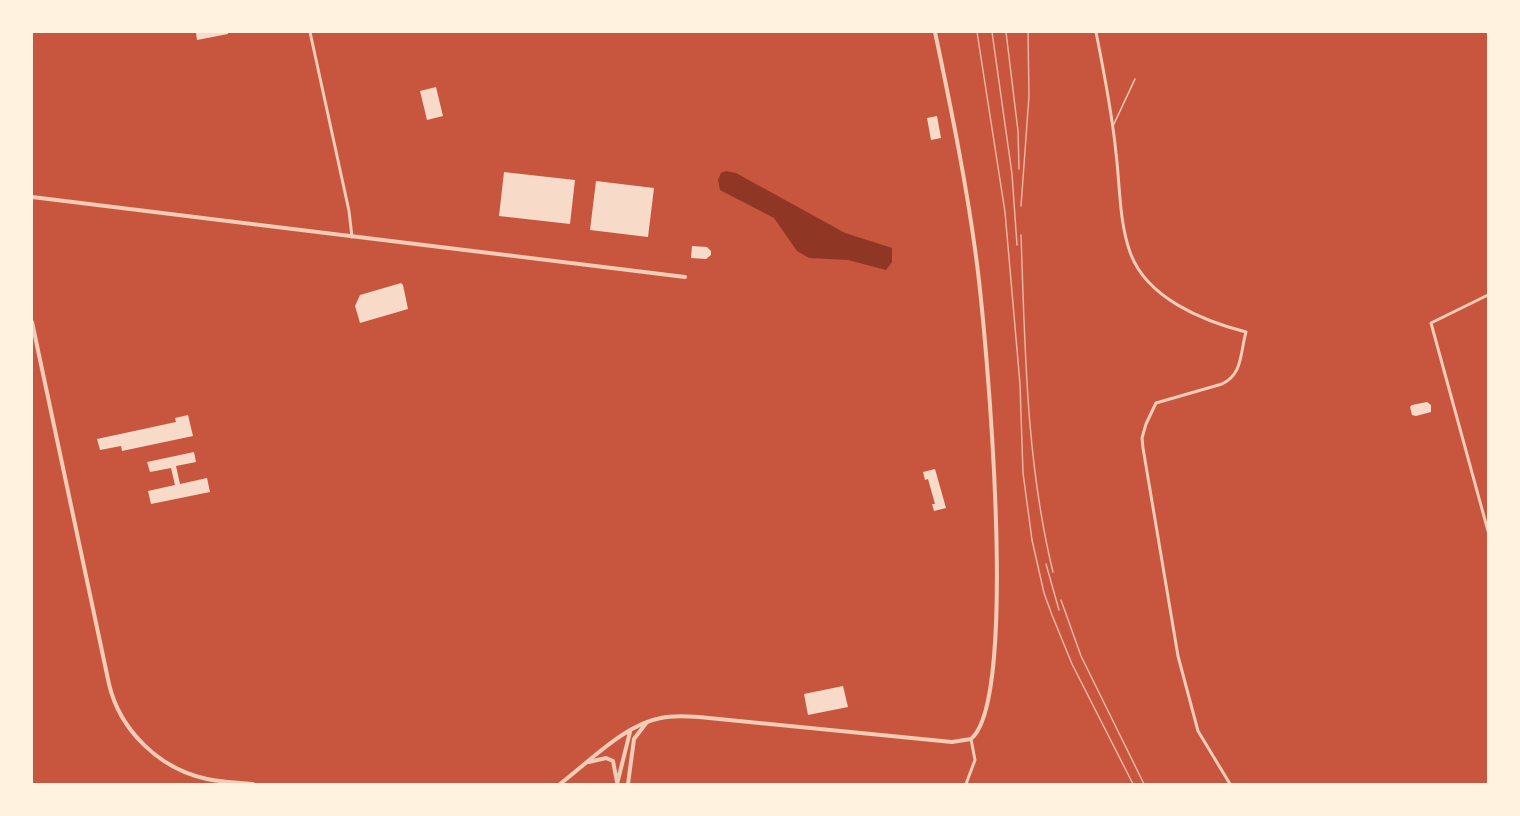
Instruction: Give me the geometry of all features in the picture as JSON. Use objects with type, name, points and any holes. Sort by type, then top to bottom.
[{"type":"street","points":[[310,32],[349,211],[352,237]]},
{"type":"street","points":[[560,784],[630,731],[660,718],[691,717],[960,742],[976,735],[983,723],[993,660],[998,571],[997,505],[977,265],[935,32]]},
{"type":"street","points":[[1096,32],[1113,127],[1126,239],[1130,255],[1156,289],[1191,314],[1246,332],[1238,367],[1231,380],[1156,403],[1142,438],[1149,492],[1184,681],[1198,731],[1230,784]]},
{"type":"street","points":[[32,197],[686,277]]},
{"type":"street","points":[[1488,295],[1431,323],[1488,531]]},
{"type":"street","points":[[32,322],[110,687],[117,708],[132,732],[165,762],[207,779],[253,784]]},
{"type":"street","points":[[628,784],[634,739],[648,722]]},
{"type":"street","points":[[617,784],[630,731]]},
{"type":"street","points":[[623,736],[630,746],[631,758]]},
{"type":"street","points":[[966,784],[975,760],[971,739]]},
{"type":"street","points":[[586,763],[606,758],[613,761],[617,784]]},
{"type":"lane","points":[[1113,127],[1135,80]]},
{"type":"shaded area","points":[[726,171],[736,173],[845,233],[892,248],[892,262],[886,270],[848,260],[809,258],[797,251],[774,218],[720,190],[718,180],[721,173]]},
{"type":"building","points":[[228,32],[228,34],[197,40],[196,33]]},
{"type":"building","points":[[436,87],[443,116],[427,120],[420,91]]},
{"type":"building","points":[[937,116],[941,138],[931,140],[927,118]]},
{"type":"building","points":[[504,172],[575,180],[570,224],[499,216]]},
{"type":"building","points":[[596,181],[654,188],[648,237],[590,230]]},
{"type":"building","points":[[692,246],[707,247],[711,255],[706,259],[691,258]]},
{"type":"building","points":[[401,283],[408,309],[360,323],[355,306],[360,295]]},
{"type":"building","points":[[1427,402],[1431,405],[1431,412],[1412,415],[1410,407],[1412,405]]},
{"type":"building","points":[[188,415],[193,436],[122,451],[121,446],[100,450],[97,439],[176,422],[175,418]]},
{"type":"building","points":[[194,452],[196,462],[176,466],[180,484],[207,478],[210,492],[151,504],[148,491],[175,485],[171,468],[150,472],[147,462]]},
{"type":"building","points":[[935,469],[946,508],[934,511],[932,504],[935,504],[928,479],[925,480],[923,472]]},
{"type":"building","points":[[843,686],[848,707],[808,715],[804,694]]},
{"type":"railway","points":[[977,32],[1005,212],[1020,384],[1023,473],[1032,540],[1044,593],[1072,664],[1133,784]]},
{"type":"railway","points":[[992,32],[1012,174],[1017,245]]},
{"type":"railway","points":[[1006,32],[1018,131],[1019,169]]},
{"type":"railway","points":[[1021,206],[1029,96],[1028,32]]},
{"type":"railway","points":[[1021,235],[1032,447],[1044,531],[1053,572]]},
{"type":"railway","points":[[1046,564],[1059,610]]},
{"type":"railway","points":[[1061,600],[1081,656],[1144,784]]}]
